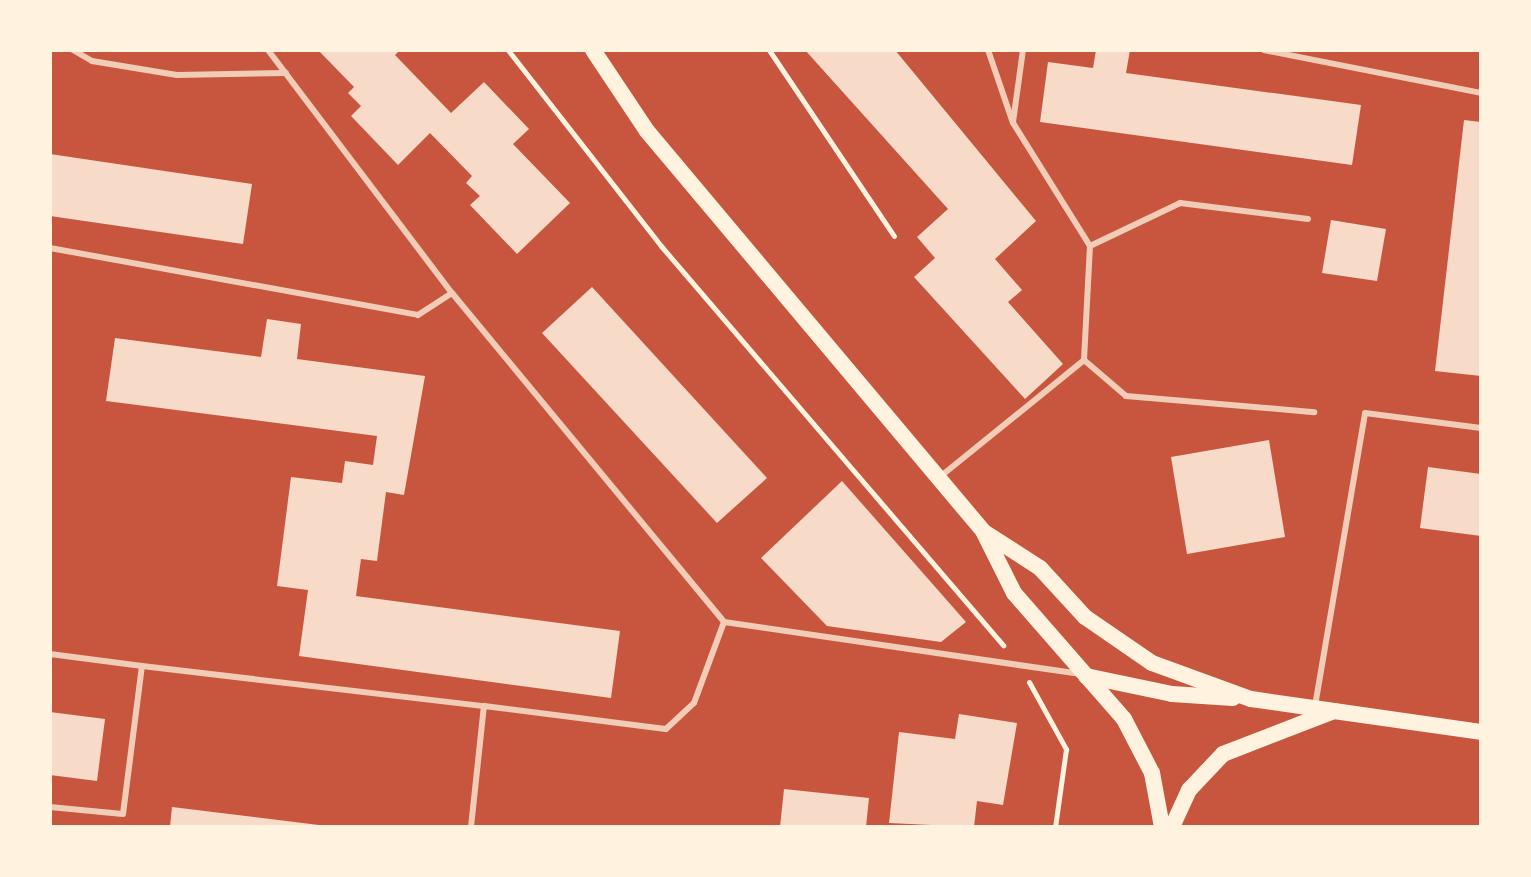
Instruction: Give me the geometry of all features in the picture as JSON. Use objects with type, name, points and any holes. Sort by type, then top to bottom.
[{"type":"main road","points":[[593,50],[647,131],[984,532],[1014,593],[1124,719],[1152,773],[1162,827]]},
{"type":"main road","points":[[984,532],[1040,568],[1085,617],[1152,663],[1251,699]]},
{"type":"main road","points":[[1086,676],[1172,694],[1315,706],[1481,732]]},
{"type":"main road","points":[[1172,827],[1189,790],[1223,754],[1334,711]]},
{"type":"lane","points":[[73,50],[92,61],[177,75],[286,73]]},
{"type":"lane","points":[[268,50],[452,293],[724,622],[1086,676]]},
{"type":"lane","points":[[938,479],[1084,360],[1090,246],[1013,123],[988,50]]},
{"type":"lane","points":[[1013,123],[1023,50]]},
{"type":"lane","points":[[1264,50],[1481,93]]},
{"type":"lane","points":[[1090,246],[1180,203],[1308,219]]},
{"type":"lane","points":[[50,248],[418,315],[452,293]]},
{"type":"lane","points":[[1084,360],[1126,396],[1314,412]]},
{"type":"lane","points":[[1315,706],[1365,413],[1481,428]]},
{"type":"lane","points":[[50,654],[666,729],[694,703],[724,622]]},
{"type":"lane","points":[[50,807],[123,814],[142,666]]},
{"type":"lane","points":[[471,827],[484,706]]},
{"type":"path","points":[[508,50],[661,246],[1019,664],[1066,749],[1055,827]]},
{"type":"path","points":[[769,50],[894,236]]},
{"type":"building","points":[[318,50],[400,50],[395,55],[451,113],[484,82],[529,129],[513,144],[570,203],[517,254],[470,205],[480,196],[466,183],[472,176],[430,133],[398,165],[351,116],[361,106],[348,93],[354,87]]},
{"type":"building","points":[[805,50],[895,50],[1036,221],[995,259],[1022,290],[1008,302],[1063,364],[1025,399],[914,277],[935,258],[917,237],[948,209]]},
{"type":"building","points":[[1096,50],[1130,50],[1126,73],[1361,105],[1352,165],[1040,122],[1048,62],[1093,68]]},
{"type":"building","points":[[1464,120],[1481,122],[1481,376],[1435,371]]},
{"type":"building","points":[[50,154],[252,184],[243,244],[50,216]]},
{"type":"building","points":[[1331,220],[1386,229],[1377,281],[1322,273]]},
{"type":"building","points":[[592,287],[767,478],[717,523],[542,333]]},
{"type":"building","points":[[267,319],[301,324],[297,359],[425,376],[404,495],[386,492],[377,561],[361,559],[356,596],[620,631],[611,698],[299,656],[308,590],[277,586],[291,477],[342,483],[345,461],[373,465],[377,436],[106,401],[115,338],[261,357]]},
{"type":"building","points":[[1269,440],[1285,537],[1187,554],[1171,457]]},
{"type":"building","points":[[1428,467],[1481,474],[1481,536],[1420,528]]},
{"type":"building","points":[[842,481],[966,622],[941,642],[827,626],[761,558]]},
{"type":"building","points":[[50,712],[105,719],[97,781],[50,775]]},
{"type":"building","points":[[959,714],[1017,723],[1003,805],[977,801],[974,827],[889,823],[899,732],[955,739]]},
{"type":"building","points":[[784,789],[869,798],[866,827],[780,827]]},
{"type":"building","points":[[172,807],[319,825],[319,827],[170,827]]}]
